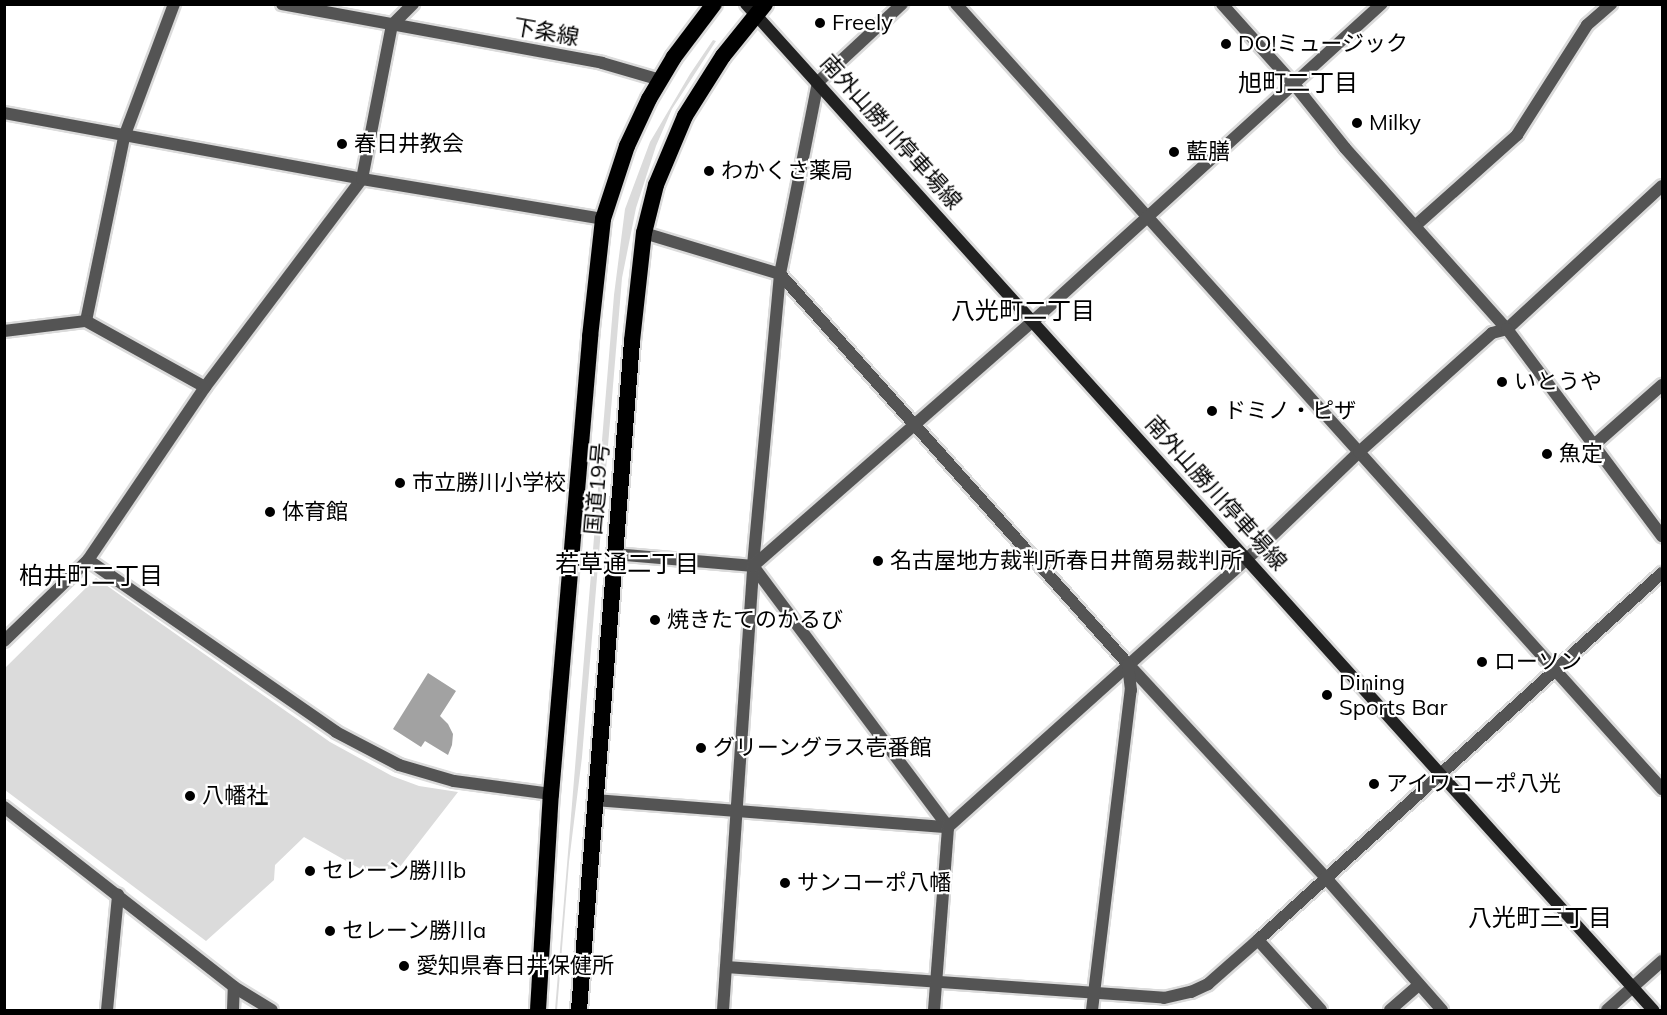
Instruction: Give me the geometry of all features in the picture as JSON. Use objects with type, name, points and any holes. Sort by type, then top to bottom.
[{"type":"highway","name":"国道19号","points":[[538,1011],[551,794],[590,336],[603,219],[627,146],[660,80],[714,4]]},
{"type":"highway","name":"国道19号","points":[[579,1011],[614,554],[632,341],[644,233],[658,177],[685,116],[756,8]]},
{"type":"main road","name":"南外山勝川停車場線","points":[[756,8],[818,82],[1032,322],[1653,1011]]},
{"type":"street","points":[[86,321],[124,137],[174,4]]},
{"type":"street","name":"下条線","points":[[282,4],[602,63],[660,80]]},
{"type":"street","points":[[4,641],[88,560],[205,387],[362,179],[392,25],[413,4]]},
{"type":"street","points":[[723,1011],[753,566],[780,274],[818,82],[902,4]]},
{"type":"street","points":[[956,4],[1554,672],[1662,789]]},
{"type":"street","points":[[1222,4],[1293,83],[1345,148],[1507,329],[1662,536]]},
{"type":"street","points":[[614,554],[753,566],[1032,322],[1382,4]]},
{"type":"street","points":[[1415,226],[1517,135],[1587,26],[1611,4]]},
{"type":"street","points":[[4,114],[362,179],[603,219]]},
{"type":"street","points":[[594,800],[738,809],[948,827],[1247,558],[1359,452],[1492,333],[1507,329],[1662,186]]},
{"type":"street","points":[[644,233],[780,274],[1128,664],[1326,878],[1442,1011]]},
{"type":"street","points":[[4,331],[86,321],[205,387]]},
{"type":"street","points":[[1594,446],[1662,385]]},
{"type":"street","points":[[88,560],[336,732],[399,765],[454,781],[551,794]]},
{"type":"street","points":[[753,566],[948,827],[934,1011]]},
{"type":"street","points":[[726,967],[1164,998],[1191,992],[1208,984],[1258,940],[1662,573]]},
{"type":"street","points":[[1092,1011],[1131,690],[1128,664]]},
{"type":"street","points":[[4,807],[234,987],[272,1011]]},
{"type":"street","points":[[107,1011],[118,895]]},
{"type":"street","points":[[1258,940],[1321,1011]]},
{"type":"street","points":[[1607,1011],[1662,961]]},
{"type":"street","points":[[1390,1011],[1419,985]]},
{"type":"street","points":[[233,1011],[234,987]]},
{"type":"shaded area","points":[[713,40],[716,41],[672,109],[656,146],[636,208],[622,278],[582,757],[569,862],[557,1010],[555,1010],[614,295],[625,209],[650,142]]},
{"type":"shaded area","points":[[96,578],[330,742],[392,776],[419,786],[458,792],[399,868],[364,871],[304,837],[275,865],[274,880],[206,941],[5,790],[5,668]]},
{"type":"shaded area","points":[[428,673],[456,691],[440,716],[448,724],[453,734],[448,755],[425,741],[421,747],[393,729]]},
{"type":"place","name":"Freely","points":[[820,23]]},
{"type":"place","name":"DO!ミュージック","points":[[1226,44]]},
{"type":"place","name":"Milky","points":[[1357,123]]},
{"type":"place","name":"春日井教会","points":[[342,144]]},
{"type":"place","name":"藍膳","points":[[1174,152]]},
{"type":"place","name":"わかくさ薬局","points":[[709,171]]},
{"type":"place","name":"いとうや","points":[[1502,382]]},
{"type":"place","name":"ドミノ・ピザ","points":[[1212,411]]},
{"type":"place","name":"魚定","points":[[1547,454]]},
{"type":"place","name":"市立勝川小学校","points":[[400,483]]},
{"type":"place","name":"体育館","points":[[270,512]]},
{"type":"place","name":"名古屋地方裁判所春日井簡易裁判所","points":[[878,561]]},
{"type":"place","name":"焼きたてのかるび","points":[[655,620]]},
{"type":"place","name":"ローソン","points":[[1482,662]]},
{"type":"place","name":"Dining Sports Bar","points":[[1327,695]]},
{"type":"place","name":"グリーングラス壱番館","points":[[701,748]]},
{"type":"place","name":"アイワコーポ八光","points":[[1374,784]]},
{"type":"place","name":"八幡社","points":[[190,796]]},
{"type":"place","name":"セレーン勝川b","points":[[310,871]]},
{"type":"place","name":"サンコーポ八幡","points":[[785,883]]},
{"type":"place","name":"セレーン勝川a","points":[[330,931]]},
{"type":"place","name":"愛知県春日井保健所","points":[[404,966]]},
{"type":"district","name":"旭町二丁目","points":[[1298,83]]},
{"type":"district","name":"八光町二丁目","points":[[1023,311]]},
{"type":"district","name":"若草通二丁目","points":[[627,564]]},
{"type":"district","name":"柏井町二丁目","points":[[91,576]]},
{"type":"district","name":"八光町三丁目","points":[[1540,918]]}]
